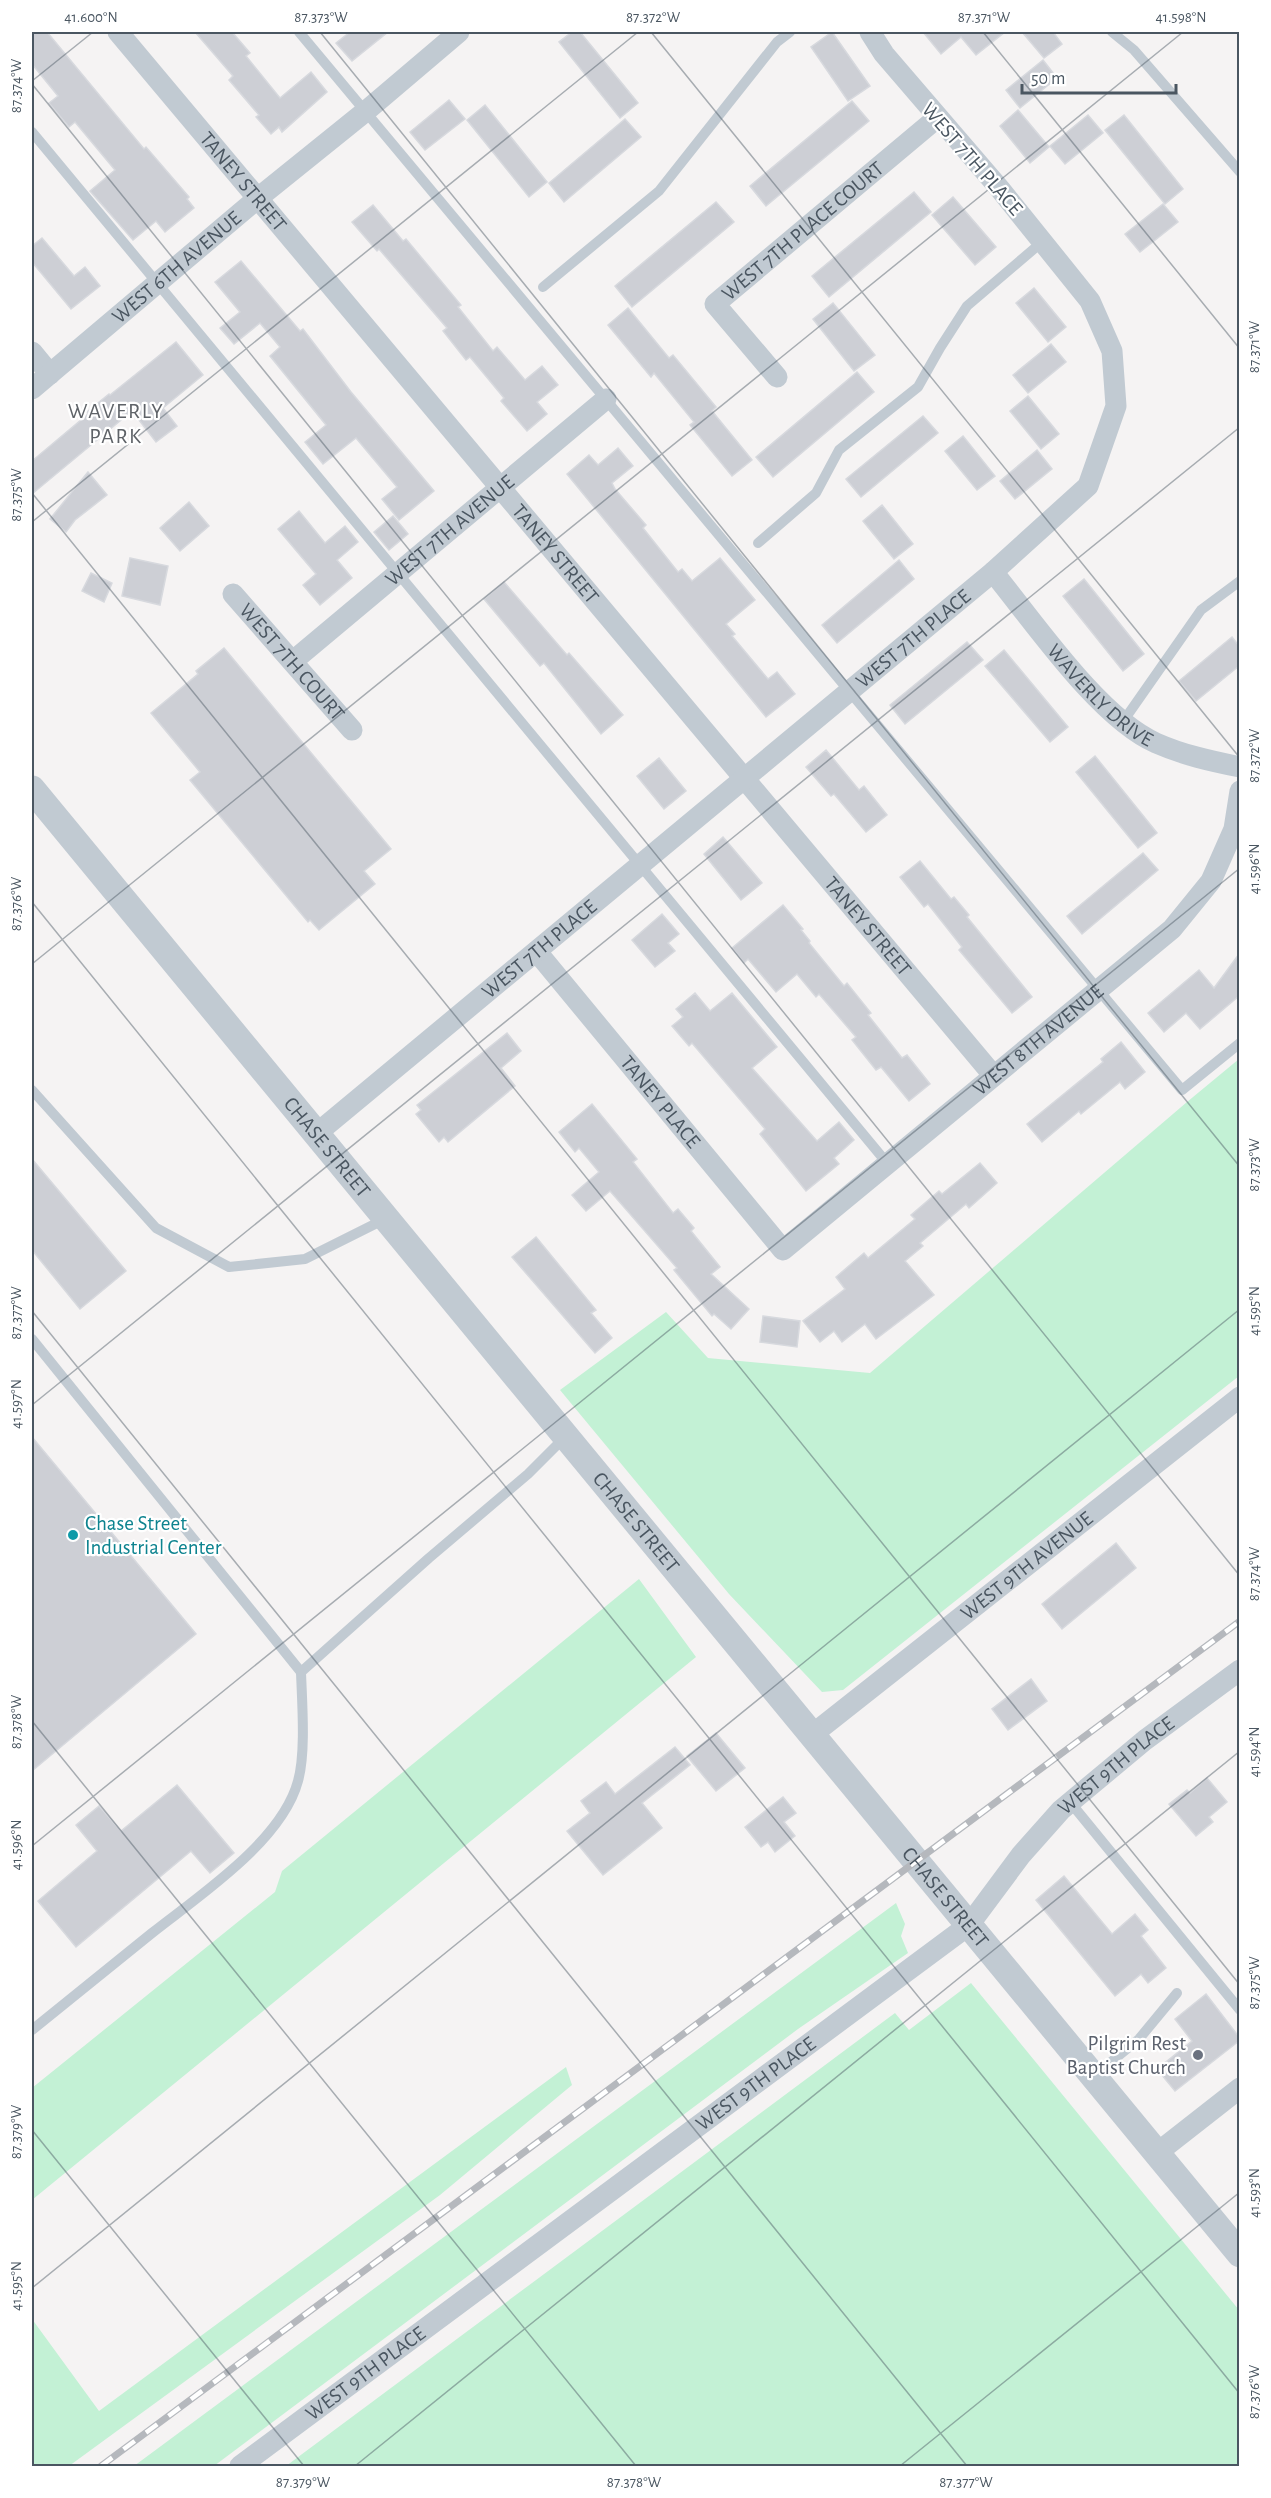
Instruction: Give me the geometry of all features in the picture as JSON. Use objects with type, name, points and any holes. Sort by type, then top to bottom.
[{"type":"street","name":"TANEY STREET","points":[[118,32],[993,1075]]},
{"type":"street","name":"WEST 6TH AVENUE","points":[[32,389],[459,32]]},
{"type":"street","name":"WEST 7TH PLACE","points":[[316,1134],[993,572],[1088,486],[1116,406],[1112,351],[1090,301],[1000,189],[884,54],[870,32]]},
{"type":"street","name":"WEST 7TH PLACE COURT","points":[[777,377],[715,304],[937,118]]},
{"type":"street","points":[[32,352],[50,374]]},
{"type":"street","name":"WEST 7TH AVENUE","points":[[293,661],[606,399]]},
{"type":"street","name":"WAVERLY DRIVE","points":[[993,572],[1082,682],[1122,723],[1155,743],[1197,758],[1239,767]]},
{"type":"street","name":"WEST 7TH COURT","points":[[233,594],[352,730]]},
{"type":"street","name":"CHASE STREET","points":[[32,789],[385,1219],[813,1734],[1239,2254]]},
{"type":"street","name":"WEST 8TH AVENUE","points":[[783,1250],[1172,928],[1211,880],[1234,829],[1239,791]]},
{"type":"street","name":"TANEY PLACE","points":[[537,952],[783,1250]]},
{"type":"street","name":"WEST 9TH AVENUE","points":[[813,1734],[1239,1397]]},
{"type":"street","name":"WEST 9TH PLACE","points":[[240,2466],[969,1925],[1043,1828],[1070,1802],[1145,1740],[1239,1670]]},
{"type":"street","points":[[1157,2153],[1239,2088]]},
{"type":"lane","points":[[299,32],[1182,1090],[1239,1043]]},
{"type":"lane","points":[[543,287],[659,191],[777,42],[790,32]]},
{"type":"lane","points":[[1112,32],[1134,50],[1239,172]]},
{"type":"lane","points":[[32,132],[887,1163]]},
{"type":"lane","points":[[758,543],[816,493],[838,450],[918,387],[967,306],[1042,243]]},
{"type":"lane","points":[[1122,723],[1201,609],[1239,581]]},
{"type":"lane","points":[[32,1090],[156,1228],[229,1266],[305,1259],[385,1219]]},
{"type":"lane","points":[[32,1339],[301,1672],[303,1732],[299,1780],[288,1808],[256,1847],[225,1875],[32,2030]]},
{"type":"lane","points":[[301,1672],[528,1474],[566,1437]]},
{"type":"lane","points":[[1070,1802],[1239,2010]]},
{"type":"lane","points":[[1094,2076],[1139,2039],[1177,1993]]},
{"type":"green space","points":[[1239,1059],[1239,1376],[843,1690],[822,1692],[729,1594],[560,1390],[666,1312],[708,1358],[870,1373]]},
{"type":"green space","points":[[639,1579],[696,1657],[32,2200],[32,2088],[275,1892],[282,1871]]},
{"type":"green space","points":[[896,1903],[905,1924],[901,1936],[908,1953],[798,2029],[214,2466],[134,2466]]},
{"type":"green space","points":[[971,1983],[1239,2310],[1239,2466],[286,2466],[895,2013],[909,2030]]},
{"type":"green space","points":[[566,2067],[572,2085],[440,2195],[69,2466],[32,2466],[32,2319],[99,2411]]},
{"type":"building","points":[[32,32],[47,32],[144,149],[146,147],[189,197],[187,199],[194,208],[165,232],[156,221],[133,240],[90,191],[115,170],[75,122],[69,127],[49,103],[58,96],[32,64]]},
{"type":"building","points":[[195,32],[232,32],[250,53],[246,56],[280,98],[311,72],[327,92],[282,132],[279,127],[271,134],[256,117],[259,115],[229,80],[233,76]]},
{"type":"building","points":[[350,32],[388,32],[352,61],[336,43]]},
{"type":"building","points":[[572,32],[580,32],[638,103],[620,118],[559,42]]},
{"type":"building","points":[[832,32],[870,86],[848,101],[811,47]]},
{"type":"building","points":[[923,32],[1005,32],[976,55],[961,37],[941,54]]},
{"type":"building","points":[[1022,32],[1053,32],[1062,44],[1044,58]]},
{"type":"building","points":[[1043,60],[1057,78],[1020,108],[1006,90]]},
{"type":"building","points":[[449,100],[465,119],[425,150],[410,132]]},
{"type":"building","points":[[852,101],[869,121],[766,206],[750,186]]},
{"type":"building","points":[[485,105],[547,182],[529,197],[467,120]]},
{"type":"building","points":[[1018,110],[1049,147],[1030,163],[1000,126]]},
{"type":"building","points":[[1088,115],[1103,133],[1065,164],[1050,146]]},
{"type":"building","points":[[1124,115],[1183,189],[1165,204],[1105,130]]},
{"type":"building","points":[[625,119],[641,137],[564,202],[549,183]]},
{"type":"building","points":[[914,192],[931,212],[829,297],[812,276]]},
{"type":"building","points":[[953,197],[996,247],[975,265],[932,215]]},
{"type":"building","points":[[716,202],[734,222],[632,307],[615,286]]},
{"type":"building","points":[[1163,204],[1178,222],[1140,252],[1125,234]]},
{"type":"building","points":[[373,205],[403,241],[406,239],[461,305],[458,307],[493,351],[497,347],[525,380],[542,366],[558,385],[537,402],[547,414],[527,431],[501,401],[504,398],[470,357],[466,360],[443,331],[447,328],[379,249],[377,251],[352,222]]},
{"type":"building","points":[[42,238],[74,276],[85,267],[100,286],[71,309],[32,262],[32,246]]},
{"type":"building","points":[[241,261],[300,331],[303,329],[351,392],[434,491],[399,520],[382,499],[397,487],[356,438],[323,464],[305,442],[326,425],[270,356],[280,347],[260,323],[234,344],[220,328],[240,312],[215,282]]},
{"type":"building","points":[[1034,288],[1066,327],[1048,342],[1016,303]]},
{"type":"building","points":[[833,303],[875,355],[854,371],[813,319]]},
{"type":"building","points":[[628,308],[669,358],[673,355],[716,407],[712,411],[752,460],[732,476],[690,425],[694,422],[654,373],[651,377],[608,325]]},
{"type":"building","points":[[176,342],[203,375],[163,408],[177,426],[156,442],[132,411],[32,494],[32,461],[88,414],[87,412]]},
{"type":"building","points":[[1051,344],[1066,362],[1028,393],[1013,375]]},
{"type":"building","points":[[857,372],[874,392],[773,477],[756,457]]},
{"type":"building","points":[[1028,396],[1059,434],[1041,449],[1010,411]]},
{"type":"building","points":[[923,416],[938,433],[861,497],[846,479]]},
{"type":"building","points":[[963,436],[995,476],[977,490],[945,451]]},
{"type":"building","points":[[618,448],[633,466],[612,483],[646,525],[643,528],[678,572],[682,569],[692,581],[720,558],[755,600],[726,624],[735,634],[732,636],[768,679],[777,672],[795,694],[766,717],[567,474],[589,455],[598,465]]},
{"type":"building","points":[[1037,450],[1052,469],[1015,499],[1000,481]]},
{"type":"building","points":[[88,472],[107,495],[75,520],[66,532],[50,519]]},
{"type":"building","points":[[189,502],[209,526],[180,551],[160,528]]},
{"type":"building","points":[[882,505],[913,544],[894,559],[863,521]]},
{"type":"building","points":[[299,511],[325,543],[345,526],[358,542],[337,560],[352,578],[320,605],[303,585],[316,574],[278,529]]},
{"type":"building","points":[[393,516],[408,534],[389,550],[374,532]]},
{"type":"building","points":[[130,558],[168,566],[160,605],[122,596]]},
{"type":"building","points":[[899,560],[914,579],[837,643],[822,625]]},
{"type":"building","points":[[91,573],[112,583],[104,602],[82,591]]},
{"type":"building","points":[[1084,579],[1144,654],[1123,671],[1063,596]]},
{"type":"building","points":[[504,582],[623,715],[601,734],[544,663],[540,666],[484,599]]},
{"type":"building","points":[[1232,637],[1239,646],[1239,666],[1196,701],[1179,681]]},
{"type":"building","points":[[967,642],[983,660],[905,724],[890,705]]},
{"type":"building","points":[[224,648],[391,849],[364,871],[375,884],[319,930],[310,920],[308,922],[190,780],[200,772],[151,713],[198,674],[196,671]]},
{"type":"building","points":[[1004,650],[1068,727],[1050,742],[985,666]]},
{"type":"building","points":[[826,750],[859,790],[864,786],[887,815],[866,832],[834,794],[831,796],[806,767]]},
{"type":"building","points":[[1095,756],[1157,833],[1138,848],[1076,772]]},
{"type":"building","points":[[659,758],[686,791],[664,809],[637,776]]},
{"type":"building","points":[[723,837],[762,883],[741,900],[704,854]]},
{"type":"building","points":[[1143,853],[1158,870],[1082,934],[1067,916]]},
{"type":"building","points":[[920,861],[951,899],[954,897],[969,915],[967,917],[1032,997],[1012,1013],[959,950],[962,947],[928,904],[924,907],[900,877]]},
{"type":"building","points":[[783,905],[803,929],[801,930],[810,941],[809,943],[844,986],[847,983],[871,1013],[868,1015],[902,1058],[907,1055],[930,1084],[909,1101],[881,1067],[876,1070],[852,1040],[856,1037],[819,994],[816,997],[797,974],[776,992],[748,959],[744,963],[732,948]]},
{"type":"building","points":[[662,914],[679,934],[668,943],[675,951],[655,967],[632,940]]},
{"type":"building","points":[[1239,954],[1239,996],[1200,1029],[1186,1013],[1164,1032],[1148,1013],[1199,970],[1214,988]]},
{"type":"building","points":[[695,993],[710,1011],[732,993],[777,1047],[752,1068],[817,1141],[839,1122],[854,1140],[834,1158],[839,1164],[806,1191],[760,1134],[765,1129],[692,1043],[689,1046],[672,1026],[683,1017],[676,1009]]},
{"type":"building","points":[[507,1033],[521,1051],[501,1068],[515,1086],[448,1142],[444,1137],[439,1142],[416,1114],[421,1110],[417,1105]]},
{"type":"building","points":[[1121,1042],[1145,1072],[1125,1089],[1120,1082],[1081,1114],[1079,1111],[1042,1142],[1027,1124],[1103,1062],[1101,1059]]},
{"type":"building","points":[[592,1104],[637,1159],[633,1162],[673,1213],[678,1209],[694,1228],[691,1231],[720,1267],[711,1274],[749,1309],[731,1329],[714,1314],[712,1316],[674,1270],[677,1268],[610,1191],[586,1211],[572,1195],[599,1172],[579,1148],[575,1152],[559,1132]]},
{"type":"building","points":[[32,1159],[126,1271],[80,1309],[32,1250]]},
{"type":"building","points":[[980,1163],[997,1183],[969,1208],[966,1204],[920,1243],[923,1246],[905,1261],[934,1295],[876,1339],[865,1324],[842,1342],[834,1331],[820,1342],[803,1321],[845,1289],[836,1277],[864,1253],[868,1258],[915,1219],[911,1215],[939,1191],[942,1194]]},
{"type":"building","points":[[536,1237],[596,1310],[591,1313],[612,1338],[595,1353],[512,1257]]},
{"type":"building","points":[[763,1316],[800,1321],[797,1347],[760,1342]]},
{"type":"building","name":"Chase Street Industrial Center","points":[[32,1437],[196,1634],[32,1771]]},
{"type":"building","points":[[1116,1543],[1136,1568],[1062,1629],[1042,1604]]},
{"type":"building","points":[[1031,1679],[1047,1701],[1008,1730],[992,1709]]},
{"type":"building","points":[[716,1733],[745,1768],[716,1791],[687,1756]]},
{"type":"building","points":[[675,1747],[690,1765],[642,1803],[662,1828],[603,1875],[567,1831],[590,1813],[581,1801],[606,1782],[615,1794]]},
{"type":"building","points":[[1207,1778],[1227,1802],[1209,1817],[1213,1822],[1196,1836],[1169,1804],[1187,1790],[1190,1793]]},
{"type":"building","points":[[177,1785],[234,1853],[210,1873],[191,1851],[76,1947],[38,1901],[97,1851],[76,1825],[99,1806],[121,1831]]},
{"type":"building","points":[[783,1797],[796,1813],[784,1822],[795,1836],[775,1852],[768,1842],[761,1847],[745,1827]]},
{"type":"building","points":[[1064,1876],[1112,1934],[1135,1914],[1148,1930],[1141,1936],[1166,1968],[1148,1983],[1141,1974],[1115,1996],[1036,1900]]},
{"type":"building","name":"Pilgrim Rest Baptist Church","points":[[1206,1994],[1239,2037],[1239,2041],[1175,2091],[1157,2069],[1192,2041],[1175,2019]]},
{"type":"railway","points":[[101,2466],[1240,1621]]},
{"type":"place","name":"Chase Street Industrial Center","points":[[73,1535]]},
{"type":"place","name":"Pilgrim Rest Baptist Church","points":[[1198,2055]]},
{"type":"district","name":"WAVERLY PARK","points":[[116,424]]}]
